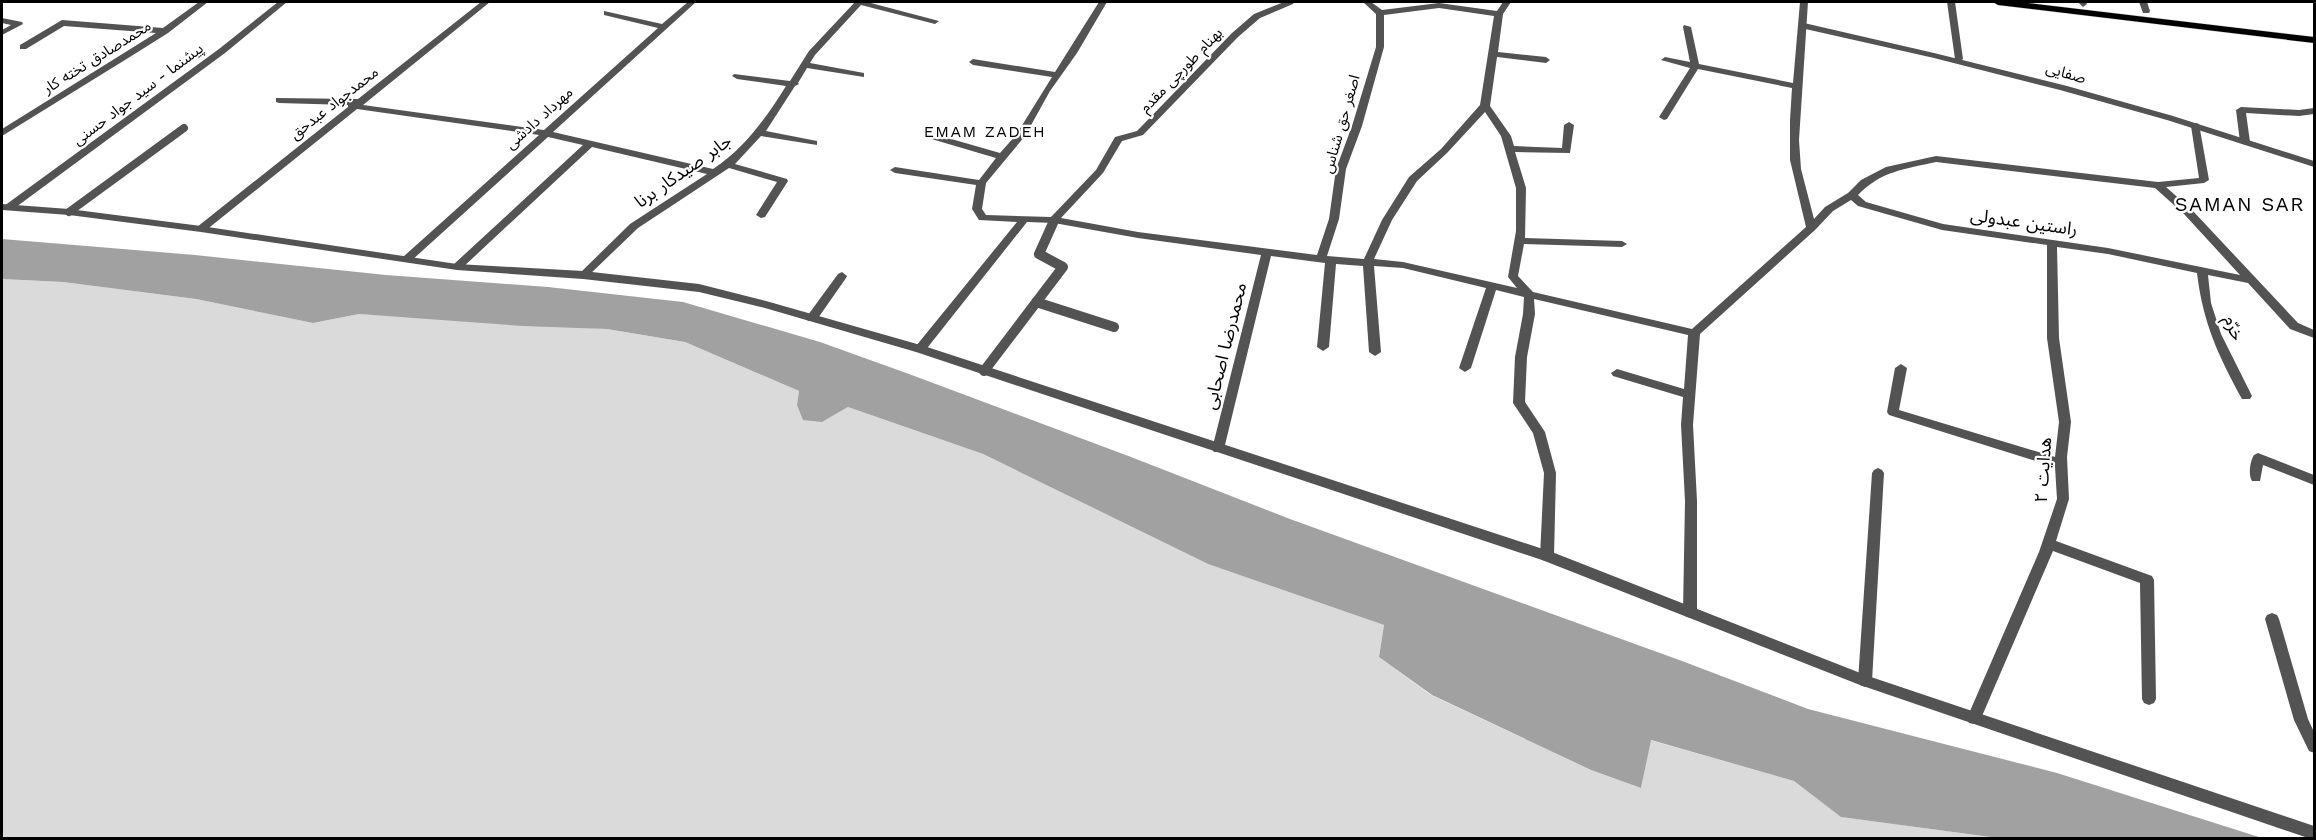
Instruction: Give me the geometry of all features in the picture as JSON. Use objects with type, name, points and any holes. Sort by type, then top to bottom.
[{"type":"main road","points":[[1998,2],[2314,40]]},
{"type":"main road","points":[[2067,2],[2144,6],[2314,32]]},
{"type":"street","name":"محمدصادق تخته کار","points":[[2,133],[165,31],[204,2]]},
{"type":"street","name":"پیشنما - سید جواد حسنی","points":[[5,208],[145,108],[283,2]]},
{"type":"street","name":"محمدجواد عبدحق","points":[[201,229],[355,104],[486,2]]},
{"type":"street","name":"مهرداد دادشی","points":[[407,259],[544,133],[692,2]]},
{"type":"street","points":[[859,2],[934,21]]},
{"type":"street","name":"جابر صیدکار برنا","points":[[582,275],[634,226],[734,160],[759,133],[825,38],[859,2]]},
{"type":"street","points":[[1103,2],[1020,136],[981,183],[977,209],[983,218],[1054,220],[1138,235],[1326,260],[1403,265],[1694,333]]},
{"type":"street","name":"بهنام طورچی مقدم","points":[[1054,220],[1100,171],[1118,139],[1140,133],[1235,35],[1257,16],[1290,2]]},
{"type":"street","points":[[1367,2],[1380,12],[1449,6],[1462,10],[1499,14]]},
{"type":"street","points":[[1375,352],[1368,262],[1387,220],[1413,179],[1444,152],[1485,106],[1499,14],[1507,2]]},
{"type":"street","points":[[1804,2],[1804,26],[1796,87],[1795,160],[1811,228]]},
{"type":"street","points":[[1952,2],[1959,59]]},
{"type":"street","name":"اصغر حق شناس","points":[[1323,347],[1326,260],[1341,169],[1357,126],[1380,47],[1380,12]]},
{"type":"street","points":[[607,13],[663,27]]},
{"type":"street","points":[[2,21],[19,24],[2,33]]},
{"type":"street","points":[[23,47],[62,23],[165,31]]},
{"type":"street","name":"صفایی","points":[[1804,26],[1959,59],[2196,126],[2314,164]]},
{"type":"street","points":[[1664,117],[1695,66],[1687,27]]},
{"type":"street","points":[[1492,54],[1546,60]]},
{"type":"street","points":[[1665,60],[1796,87]]},
{"type":"street","points":[[973,62],[1058,75]]},
{"type":"street","points":[[805,65],[861,75]]},
{"type":"street","points":[[737,76],[794,84]]},
{"type":"street","points":[[279,100],[355,104],[544,133],[713,172]]},
{"type":"street","points":[[1485,106],[1506,136],[1521,188],[1519,241],[1513,277],[1529,294],[1529,314],[1521,357],[1519,403],[1539,432],[1550,474],[1547,556]]},
{"type":"street","points":[[2245,142],[2241,110],[2299,113],[2314,111]]},
{"type":"street","points":[[1510,149],[1567,150],[1569,125]]},
{"type":"street","points":[[1690,612],[1691,501],[1688,425],[1694,333],[1811,228],[1829,209],[1852,195],[1865,182],[1889,169],[1936,159],[2158,184],[2204,180],[2196,126]]},
{"type":"street","points":[[759,133],[814,143]]},
{"type":"street","points":[[931,136],[1002,157]]},
{"type":"street","points":[[457,267],[589,144]]},
{"type":"street","points":[[726,164],[783,181],[761,215]]},
{"type":"street","points":[[895,170],[981,183]]},
{"type":"street","points":[[2158,184],[2188,212],[2248,280],[2294,327],[2314,334]]},
{"type":"street","name":"راستین عبدولی","points":[[1852,195],[1862,204],[1941,227],[2108,251],[2248,280]]},
{"type":"street","points":[[5,208],[69,212],[201,229],[457,267],[582,275],[699,288],[812,318],[920,349],[1547,556],[1865,681],[2314,833]]},
{"type":"street","points":[[920,349],[1024,220]]},
{"type":"street","points":[[1519,241],[1622,244]]},
{"type":"street","name":"هدایت ۲","points":[[1974,718],[2049,544],[2063,499],[2061,464],[2065,422],[2053,338],[2052,244]]},
{"type":"street","name":"محمدرضا اصحابی","points":[[1218,448],[1267,252]]},
{"type":"street","name":"خرّم","points":[[2202,270],[2206,303],[2215,334],[2246,396]]},
{"type":"street","points":[[812,318],[842,276]]},
{"type":"street","points":[[1465,368],[1492,285]]},
{"type":"street","points":[[1901,368],[1893,412],[2061,464]]},
{"type":"street","points":[[1617,373],[1690,395]]},
{"type":"street","points":[[2256,478],[2258,458],[2314,480]]},
{"type":"street","points":[[1865,681],[1878,474]]},
{"type":"street","points":[[2049,544],[2147,580],[2149,699]]},
{"type":"street","points":[[2272,619],[2301,720],[2314,746]]},
{"type":"lane","points":[[69,212],[183,128]]},
{"type":"lane","points":[[984,370],[1063,267],[1039,254],[1054,220]]},
{"type":"lane","points":[[1036,302],[1114,327]]},
{"type":"shaded area","points":[[2,239],[195,255],[386,275],[548,287],[683,302],[820,342],[909,374],[1290,519],[1808,709],[2057,773],[2262,838],[1998,838],[1841,817],[1794,781],[1651,740],[1641,788],[1591,770],[1432,695],[1379,657],[1384,625],[1208,564],[983,454],[848,407],[822,422],[803,420],[797,405],[799,391],[685,342],[607,329],[523,326],[359,314],[313,323],[196,299],[63,282],[2,279]]},
{"type":"shaded area","points":[[2,279],[63,282],[196,299],[313,323],[359,314],[607,329],[685,342],[799,391],[797,405],[822,422],[848,407],[983,454],[1208,564],[1384,625],[1379,657],[1431,695],[1591,770],[1641,788],[1650,740],[1794,781],[1842,817],[1998,838],[2,838]]},
{"type":"district","name":"EMAM ZADEH","points":[[985,131]]},
{"type":"district","name":"SAMAN SAR","points":[[2240,204]]}]
